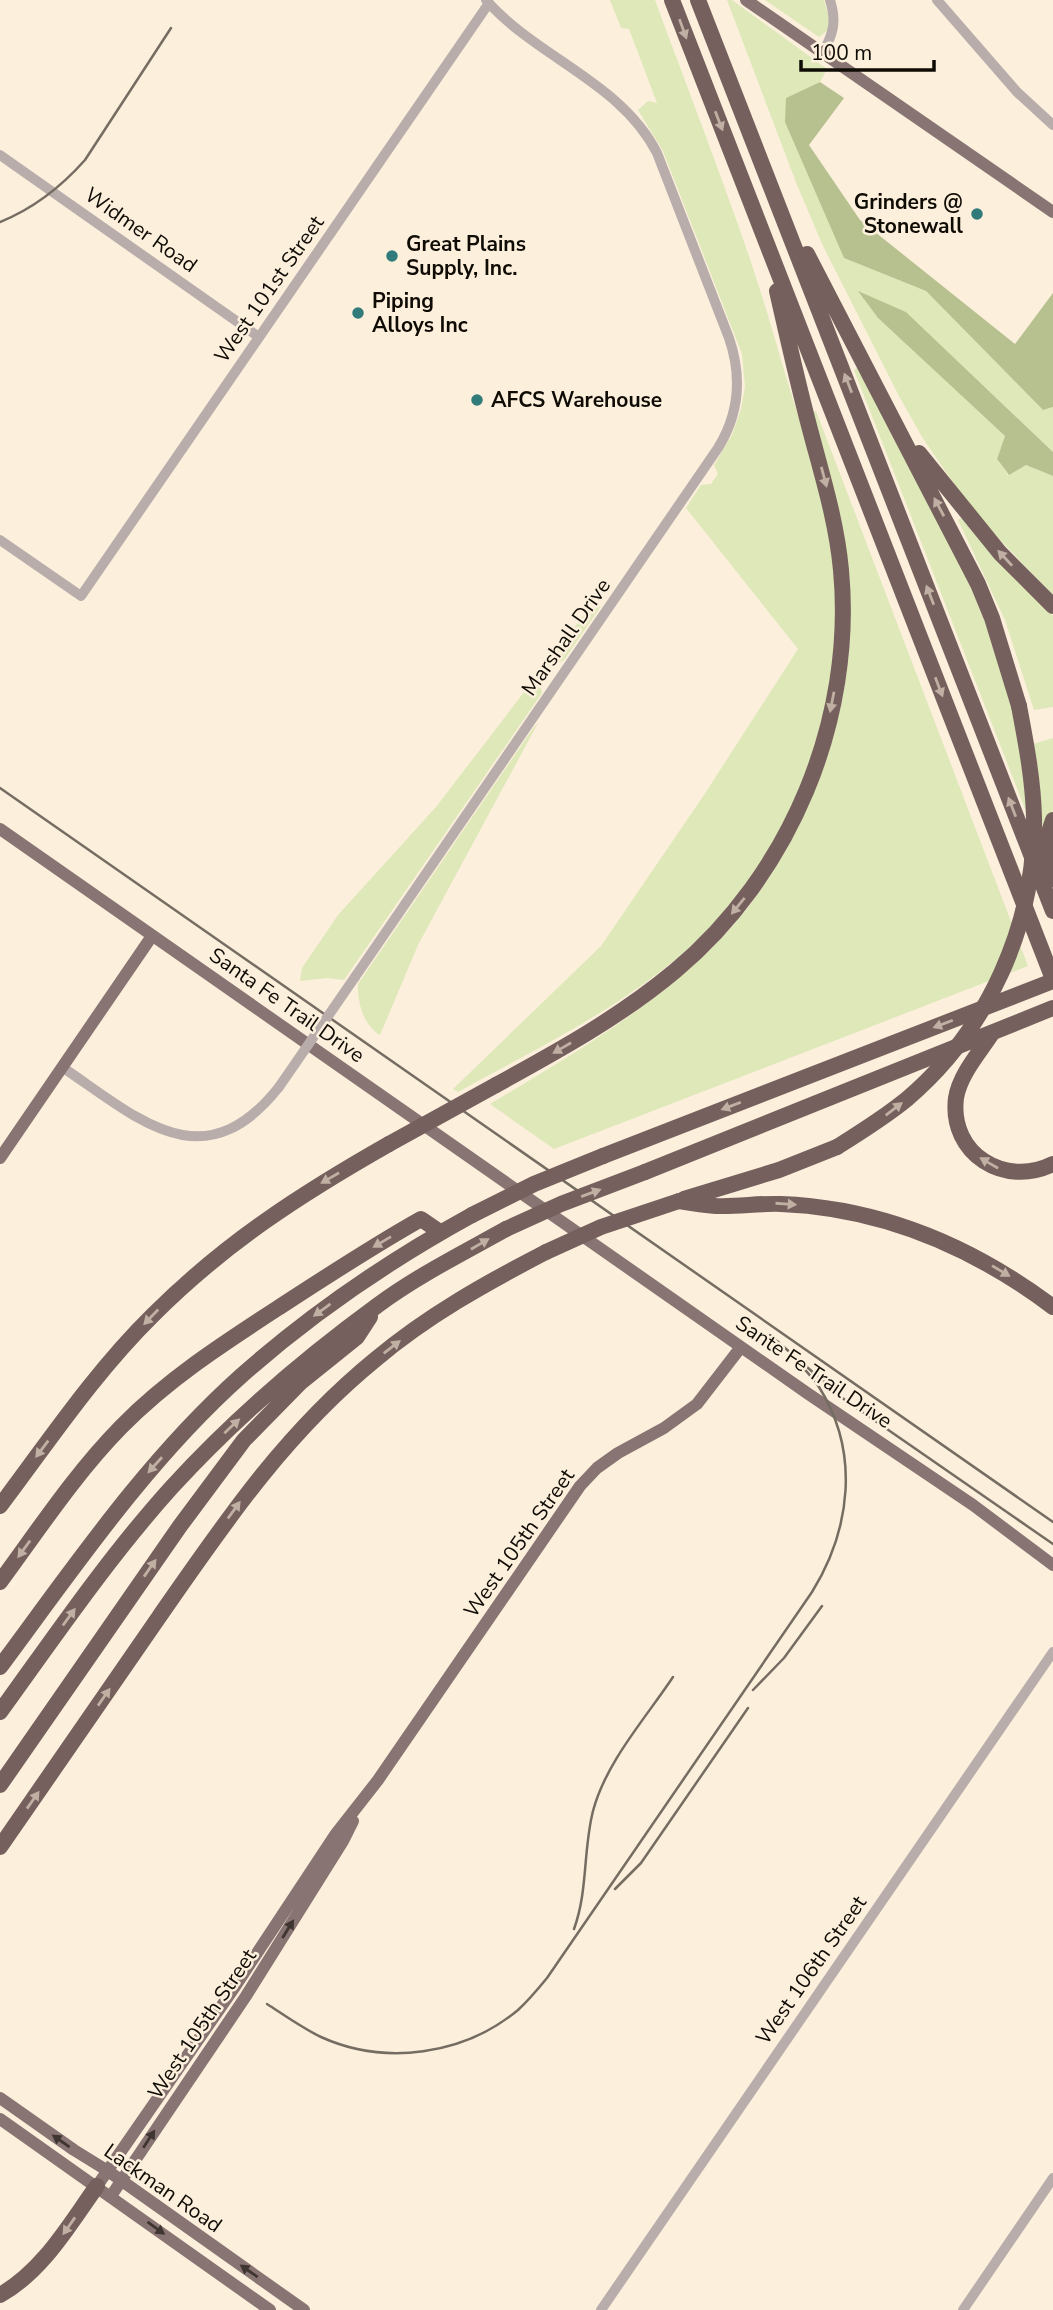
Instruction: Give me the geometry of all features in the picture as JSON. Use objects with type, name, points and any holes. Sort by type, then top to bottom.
[{"type":"highway","points":[[0,1667],[108,1521],[144,1477],[208,1408],[241,1376],[354,1287],[440,1232],[542,1180],[1053,980],[672,0]]},
{"type":"highway","points":[[698,0],[1053,911]]},
{"type":"highway","points":[[0,1847],[229,1516],[293,1438],[350,1381],[405,1336],[464,1296],[546,1252],[601,1227],[799,1163],[837,1147],[888,1114],[944,1063],[976,1020],[1001,976],[1025,904],[1034,841],[1033,787],[1019,706],[978,584],[774,193]]},
{"type":"highway","points":[[0,1506],[97,1377],[145,1323],[188,1281],[253,1228],[299,1196],[569,1044],[675,971],[716,932],[751,889],[780,845],[803,798],[821,750],[832,703],[841,648],[842,572],[834,516],[805,411],[763,235]]},
{"type":"highway","points":[[897,425],[994,545],[1053,606]]},
{"type":"highway","points":[[1046,894],[1047,838],[1053,820]]},
{"type":"highway","points":[[0,1712],[111,1559],[180,1479],[216,1441],[278,1384],[379,1304],[506,1229],[561,1204],[1053,1008]]},
{"type":"highway","points":[[993,1032],[958,1089],[956,1107],[961,1133],[977,1156],[1001,1170],[1023,1173],[1053,1164]]},
{"type":"highway","points":[[679,1201],[718,1206],[781,1204],[821,1207],[895,1223],[947,1242],[977,1257],[1053,1307]]},
{"type":"highway","points":[[0,1582],[85,1466],[122,1425],[170,1382],[380,1242],[421,1219],[440,1232]]},
{"type":"highway","points":[[0,1785],[164,1548],[244,1440],[301,1382],[357,1337],[379,1304]]},
{"type":"highway","points":[[0,2295],[39,2265],[97,2186]]},
{"type":"main road","points":[[746,0],[1053,212]]},
{"type":"main road","name":"Santa Fe Trail Drive","points":[[0,829],[552,1213]]},
{"type":"main road","points":[[0,1158],[152,936]]},
{"type":"main road","name":"Sante Fe Trail Drive","points":[[552,1213],[741,1347],[973,1505],[1053,1565]]},
{"type":"main road","name":"West 105th Street","points":[[97,2186],[234,1988],[335,1835],[364,1799],[580,1486],[618,1452],[664,1428],[697,1404],[741,1347]]},
{"type":"main road","name":"West 105th Street","points":[[111,2196],[246,1996],[343,1841],[364,1799]]},
{"type":"main road","name":"Lackman Road","points":[[0,2098],[304,2310]]},
{"type":"main road","name":"Lackman Road","points":[[0,2119],[270,2310]]},
{"type":"street","points":[[822,54],[835,27],[830,0]]},
{"type":"street","points":[[937,0],[1017,92],[1053,125]]},
{"type":"street","name":"West 101st Street","points":[[0,540],[80,596],[487,1]]},
{"type":"street","name":"Marshall Drive","points":[[62,1067],[142,1122],[184,1136],[210,1135],[243,1123],[265,1104],[718,448],[731,422],[737,390],[736,362],[729,338],[657,153],[646,132],[616,101],[513,27],[487,1]]},
{"type":"street","name":"Widmer Road","points":[[0,155],[259,337]]},
{"type":"street","name":"West 106th Street","points":[[601,2310],[1053,1652]]},
{"type":"street","points":[[963,2310],[1053,2178]]},
{"type":"green space","points":[[610,0],[655,0],[728,196],[760,291],[826,516],[835,572],[835,645],[818,736],[803,781],[783,825],[760,865],[733,902],[703,935],[647,982],[554,1040],[458,1092],[453,1089],[601,946],[704,795],[798,649],[686,508],[701,485],[711,484],[718,474],[714,465],[732,435],[741,409],[745,387],[742,354],[663,151],[638,110],[648,101],[657,103],[629,29],[621,28]]},
{"type":"green space","points":[[727,0],[732,0],[827,69],[820,82],[786,98],[844,258],[926,291],[1043,410],[1053,407],[1053,452],[906,312],[859,292],[878,318],[1005,436],[997,459],[1008,475],[1026,465],[1053,476],[1053,596],[972,510],[922,437],[899,396],[823,246]]},
{"type":"green space","points":[[765,0],[824,0],[829,18],[828,30],[819,37]]},
{"type":"green space","points":[[820,82],[844,98],[809,145],[860,220],[1015,344],[1053,293],[1053,407],[1043,410],[926,291],[844,258],[785,122],[786,98]]},
{"type":"green space","points":[[858,291],[906,312],[1053,452],[1053,476],[1026,465],[1009,475],[997,459],[1005,436],[878,318]]},
{"type":"green space","points":[[859,367],[971,585],[1001,664],[1023,747],[1053,738],[1053,810],[1040,834],[1029,819],[854,370]]},
{"type":"green space","points":[[816,411],[1028,966],[554,1149],[490,1104],[633,1014],[711,949],[742,915],[769,878],[814,792],[830,747],[842,701],[849,654],[849,584],[832,485],[812,412]]},
{"type":"green space","points":[[963,517],[1053,616],[1053,707],[1034,710],[1005,620],[958,520]]},
{"type":"green space","points":[[601,606],[564,660],[555,665],[544,666],[588,610]]},
{"type":"green space","points":[[538,674],[542,693],[344,980],[327,978],[300,981],[302,968],[338,915],[436,807]]},
{"type":"green space","points":[[538,723],[418,945],[380,1035],[370,1026],[363,1013],[358,984]]},
{"type":"railway","points":[[0,222],[47,196],[85,160],[171,28]]},
{"type":"railway","points":[[0,788],[1053,1522]]},
{"type":"railway","points":[[770,1335],[845,1400],[1053,1544]]},
{"type":"railway","points":[[267,2004],[321,2037],[346,2046],[397,2053],[423,2051],[449,2046],[497,2025],[518,2010],[547,1978],[812,1592],[835,1543],[846,1490],[841,1438],[819,1387],[794,1358]]},
{"type":"railway","points":[[753,1690],[784,1658],[822,1606]]},
{"type":"railway","points":[[574,1929],[581,1900],[590,1826],[599,1793],[627,1741],[673,1677]]},
{"type":"railway","points":[[615,1889],[641,1863],[748,1708]]},
{"type":"place","name":"Grinders @ Stonewall","points":[[977,214]]},
{"type":"place","name":"Great Plains Supply, Inc.","points":[[392,256]]},
{"type":"place","name":"Piping Alloys Inc","points":[[358,313]]},
{"type":"place","name":"AFCS Warehouse","points":[[477,400]]}]
